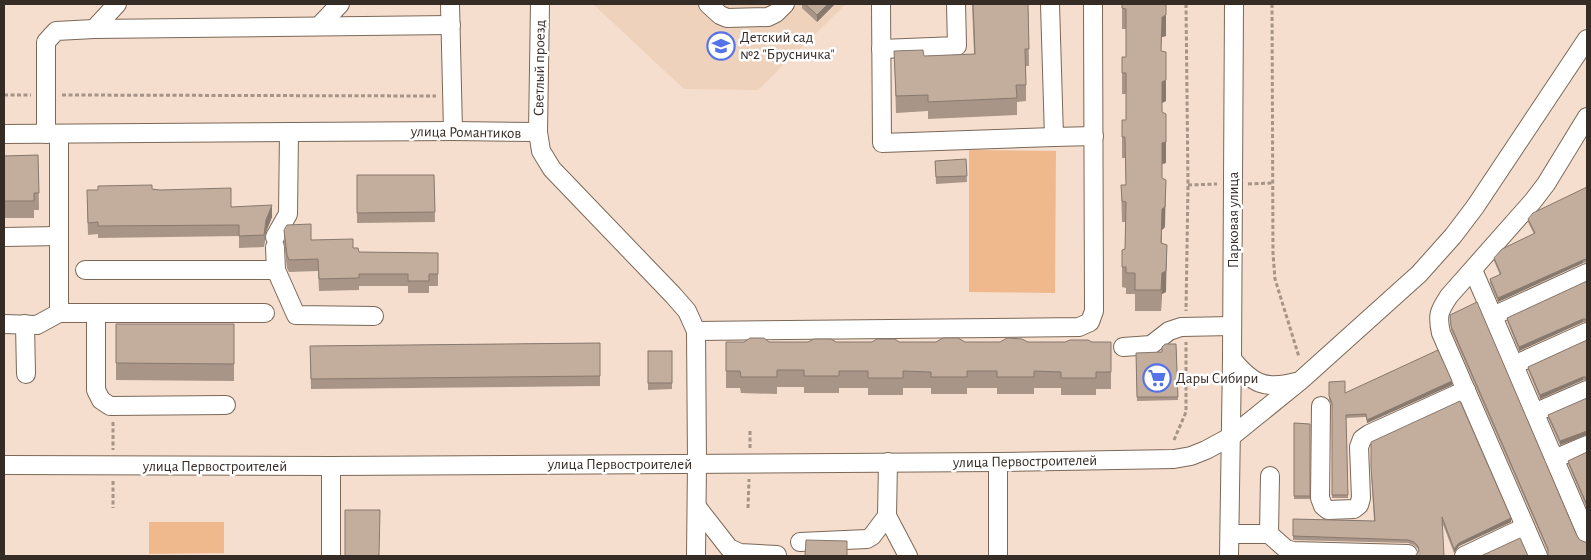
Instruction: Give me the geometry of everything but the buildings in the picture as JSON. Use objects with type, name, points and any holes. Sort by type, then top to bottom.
[{"type":"street","points":[[94,29],[118,4]]},
{"type":"street","points":[[318,26],[340,4]]},
{"type":"street","points":[[450,4],[452,131]]},
{"type":"street","name":"Светлый проезд","points":[[538,132],[540,4]]},
{"type":"street","points":[[708,4],[720,15],[727,18],[768,17],[776,13],[785,4]]},
{"type":"street","points":[[881,4],[882,143],[1094,136]]},
{"type":"street","points":[[881,49],[957,46],[956,4]]},
{"type":"street","points":[[1050,4],[1054,137]]},
{"type":"street","points":[[696,331],[1079,327],[1090,322],[1094,311],[1093,4]]},
{"type":"street","name":"Парковая улица","points":[[1229,556],[1232,436],[1234,4]]},
{"type":"street","points":[[59,313],[59,236],[52,134],[46,96],[46,42],[56,31],[451,25]]},
{"type":"street","name":"улица Первостроителей","points":[[4,465],[331,466],[998,462],[1174,459],[1191,456],[1232,436],[1300,380],[1419,274],[1475,208],[1587,39]]},
{"type":"street","points":[[1538,556],[1441,332],[1438,322],[1439,311],[1449,296],[1537,195],[1587,117]]},
{"type":"street","points":[[289,132],[288,214],[276,242],[276,270],[296,315],[374,316]]},
{"type":"street","name":"улица Романтиков","points":[[4,134],[538,132],[541,151],[552,168],[674,295],[687,311],[696,331],[696,556]]},
{"type":"street","points":[[4,237],[59,236]]},
{"type":"street","points":[[85,270],[276,270]]},
{"type":"street","points":[[1472,270],[1554,459],[1581,504],[1587,536]]},
{"type":"street","points":[[1492,316],[1587,273]]},
{"type":"street","points":[[4,324],[37,325],[59,313],[265,313]]},
{"type":"street","points":[[96,313],[96,390],[100,400],[110,406],[226,405]]},
{"type":"street","points":[[25,324],[26,374]]},
{"type":"street","points":[[1123,347],[1151,345],[1175,328],[1232,326]]},
{"type":"street","points":[[1514,365],[1587,332]]},
{"type":"street","points":[[1232,360],[1242,372],[1253,380],[1267,386],[1283,385],[1300,380]]},
{"type":"street","points":[[1321,406],[1320,498],[1323,506],[1328,510],[1354,509],[1359,505],[1361,498],[1358,447],[1362,439],[1369,434],[1466,390]]},
{"type":"street","points":[[1534,413],[1587,390]]},
{"type":"street","points":[[1554,459],[1587,445]]},
{"type":"street","points":[[888,462],[887,516],[908,556]]},
{"type":"street","points":[[998,462],[998,556]]},
{"type":"street","points":[[331,466],[331,556]]},
{"type":"street","points":[[1269,534],[1270,476]]},
{"type":"street","points":[[697,508],[729,548],[740,553],[778,555]]},
{"type":"street","points":[[800,542],[867,539],[872,536],[887,516]]},
{"type":"street","points":[[1464,556],[1525,527]]},
{"type":"street","points":[[1230,534],[1269,534],[1286,549],[1293,551],[1408,554]]},
{"type":"path","points":[[1174,440],[1186,412],[1188,185],[1186,4]]},
{"type":"path","points":[[1272,4],[1273,254],[1275,279],[1299,357]]},
{"type":"path","points":[[4,95],[452,96]]},
{"type":"shaded area","name":"Детский сад №2 \"Брусничка\"","points":[[593,4],[846,4],[758,90],[684,89]]},
{"type":"shaded area","points":[[969,150],[1056,151],[1055,293],[969,292]]},
{"type":"shaded area","points":[[149,522],[224,522],[224,553],[149,554]]},
{"type":"place","name":"Детский сад №2 \"Брусничка\"","points":[[721,46]]},
{"type":"place","name":"Дары Сибири","points":[[1157,378]]}]
